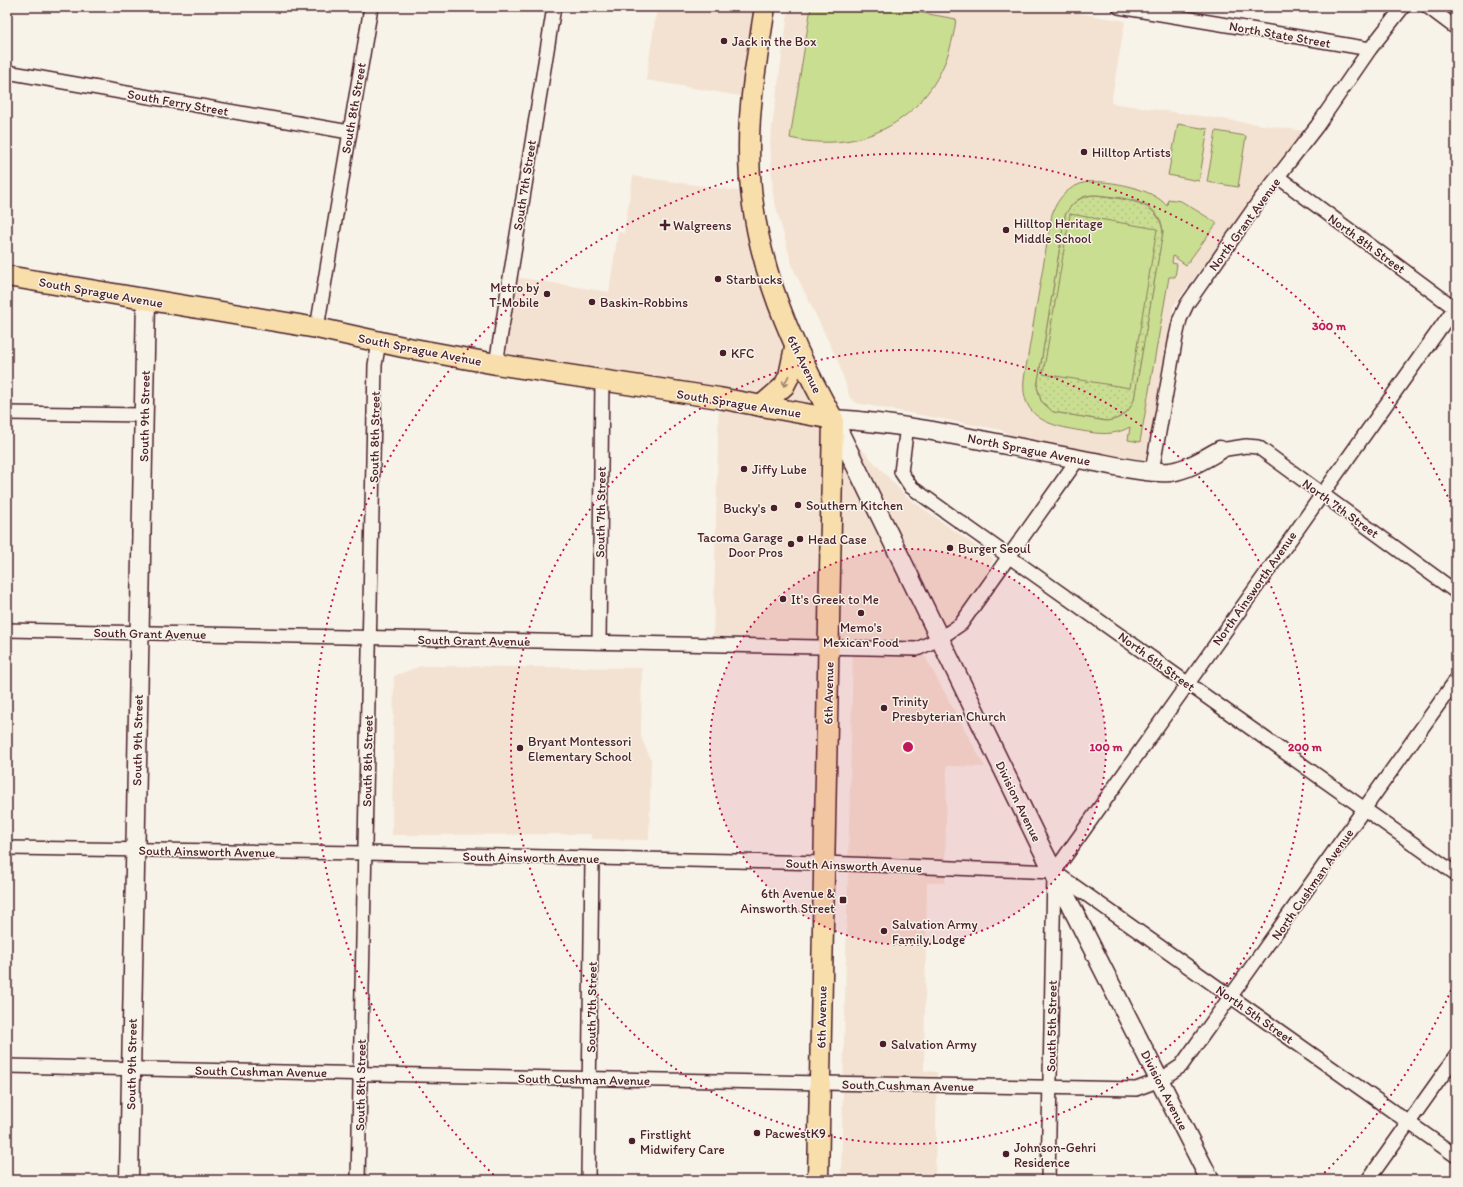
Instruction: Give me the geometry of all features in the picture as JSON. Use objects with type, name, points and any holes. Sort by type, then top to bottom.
[{"type":"main road","name":"6th Avenue","points":[[765,7],[752,98],[749,144],[750,181],[755,226],[774,296],[796,347],[833,419],[818,1180]]},
{"type":"main road","name":"South Sprague Avenue","points":[[7,276],[316,328],[379,342],[496,364],[761,406],[833,419]]},
{"type":"main road","points":[[761,406],[784,386],[796,347]]},
{"type":"street","name":"South 8th Street","points":[[316,328],[370,7]]},
{"type":"street","name":"South 7th Street","points":[[496,364],[554,7]]},
{"type":"street","name":"North State Street","points":[[1119,7],[1158,10],[1370,49]]},
{"type":"street","name":"North Grant Avenue","points":[[1152,471],[1171,358],[1184,312],[1194,293],[1317,126],[1370,49],[1403,7]]},
{"type":"street","points":[[1428,7],[1456,28]]},
{"type":"street","name":"South Ferry Street","points":[[7,72],[349,132]]},
{"type":"street","name":"North 8th Street","points":[[1278,177],[1456,308]]},
{"type":"street","name":"South 9th Street","points":[[129,1180],[146,300]]},
{"type":"street","name":"North Ainsworth Avenue","points":[[1054,872],[1321,495],[1456,308]]},
{"type":"street","name":"South 8th Street","points":[[358,1180],[375,365],[379,342]]},
{"type":"street","name":"South 7th Street","points":[[599,642],[602,381]]},
{"type":"street","points":[[7,413],[144,415]]},
{"type":"street","name":"North Sprague Avenue","points":[[833,419],[907,426],[1078,459],[1152,471],[1165,472],[1184,469],[1220,450]]},
{"type":"street","name":"Division Avenue","points":[[833,419],[939,640],[1054,872],[1210,1180]]},
{"type":"street","name":"North 6th Street","points":[[907,426],[901,472],[911,487],[1456,874]]},
{"type":"street","name":"North 7th Street","points":[[1220,450],[1246,446],[1258,447],[1287,467],[1321,495],[1456,592]]},
{"type":"street","points":[[939,640],[961,624],[1078,459]]},
{"type":"street","name":"South Grant Avenue","points":[[7,630],[917,649],[939,640]]},
{"type":"street","name":"North Cushman Avenue","points":[[1160,1080],[1181,1066],[1456,680]]},
{"type":"street","name":"South Ainsworth Avenue","points":[[7,848],[364,853],[824,863],[1054,872]]},
{"type":"street","name":"South 7th Street","points":[[588,1180],[592,859]]},
{"type":"street","name":"North 5th Street","points":[[1054,872],[1456,1156]]},
{"type":"street","name":"South 5th Street","points":[[1048,1180],[1054,872]]},
{"type":"street","points":[[1368,1180],[1456,1056]]},
{"type":"street","name":"South Cushman Avenue","points":[[7,1066],[361,1073],[590,1080],[1050,1087],[1136,1088],[1160,1080]]},
{"type":"shaded area","points":[[657,7],[765,7],[752,98],[646,80]]},
{"type":"shaded area","name":"Hilltop Heritage Middle School","points":[[789,7],[1042,7],[1125,21],[1111,103],[1304,131],[1173,307],[1148,458],[1143,461],[1026,444],[1001,430],[856,403],[850,398],[838,361],[793,268],[773,196],[770,141]]},
{"type":"shaded area","points":[[633,176],[751,193],[755,226],[833,419],[907,497],[994,559],[944,649],[921,649],[985,767],[947,766],[945,883],[927,883],[924,1071],[937,1072],[935,1180],[841,1180],[853,648],[713,645],[719,399],[496,364],[509,276],[609,292],[618,232],[624,233]]},
{"type":"shaded area","name":"Bryant Montessori Elementary School","points":[[421,666],[642,668],[641,737],[651,760],[649,840],[591,839],[591,834],[392,835],[394,676]]},
{"type":"green space","points":[[811,7],[890,7],[956,19],[949,50],[938,77],[921,100],[901,119],[877,132],[850,140],[821,142],[790,138]]},
{"type":"green space","points":[[1178,124],[1208,129],[1199,181],[1168,175]]},
{"type":"green space","points":[[1216,131],[1246,136],[1238,187],[1207,182]]},
{"type":"green space","points":[[1087,182],[1107,182],[1130,186],[1151,194],[1167,206],[1168,199],[1181,201],[1217,223],[1186,265],[1173,256],[1172,263],[1177,264],[1175,277],[1169,277],[1140,442],[1128,440],[1130,427],[1118,432],[1100,433],[1070,429],[1049,423],[1032,412],[1024,393],[1024,379],[1052,214],[1061,197],[1070,189]],"holes":[[[1097,195],[1128,199],[1139,202],[1148,207],[1161,221],[1163,232],[1134,400],[1127,412],[1116,419],[1106,421],[1053,412],[1041,401],[1037,387],[1065,215],[1071,206],[1082,197]]]},
{"type":"green space","points":[[1097,195],[1128,200],[1147,207],[1155,213],[1160,222],[1163,233],[1134,401],[1123,415],[1106,421],[1053,412],[1041,401],[1037,387],[1065,215],[1071,206],[1078,200],[1087,196]]},
{"type":"green space","points":[[1070,214],[1157,229],[1130,388],[1043,374]]},
{"type":"place","name":"Jack in the Box","points":[[724,41]]},
{"type":"place","name":"Hilltop Artists","points":[[1084,152]]},
{"type":"place","name":"Walgreens","points":[[665,225]]},
{"type":"place","name":"Hilltop Heritage Middle School","points":[[1006,230]]},
{"type":"place","name":"Starbucks","points":[[718,279]]},
{"type":"place","name":"Metro by T-Mobile","points":[[547,294]]},
{"type":"place","name":"Baskin-Robbins","points":[[592,302]]},
{"type":"place","name":"KFC","points":[[723,353]]},
{"type":"place","name":"Jiffy Lube","points":[[744,469]]},
{"type":"place","name":"Southern Kitchen","points":[[798,505]]},
{"type":"place","name":"Bucky's","points":[[774,508]]},
{"type":"place","name":"Head Case","points":[[800,539]]},
{"type":"place","name":"Tacoma Garage Door Pros","points":[[791,544]]},
{"type":"place","name":"Burger Seoul","points":[[950,548]]},
{"type":"place","name":"It's Greek to Me","points":[[783,599]]},
{"type":"place","name":"Memo's Mexican Food","points":[[861,613]]},
{"type":"place","name":"Trinity Presbyterian Church","points":[[884,708]]},
{"type":"place","name":"Bryant Montessori Elementary School","points":[[520,748]]},
{"type":"place","name":"6th Avenue & Ainsworth Street","points":[[843,900]]},
{"type":"place","name":"Salvation Army Family Lodge","points":[[884,931]]},
{"type":"place","name":"Salvation Army","points":[[883,1044]]},
{"type":"place","name":"PacwestK9","points":[[757,1133]]},
{"type":"place","name":"Firstlight Midwifery Care","points":[[632,1141]]},
{"type":"place","name":"Johnson-Gehri Residence","points":[[1006,1154]]}]
